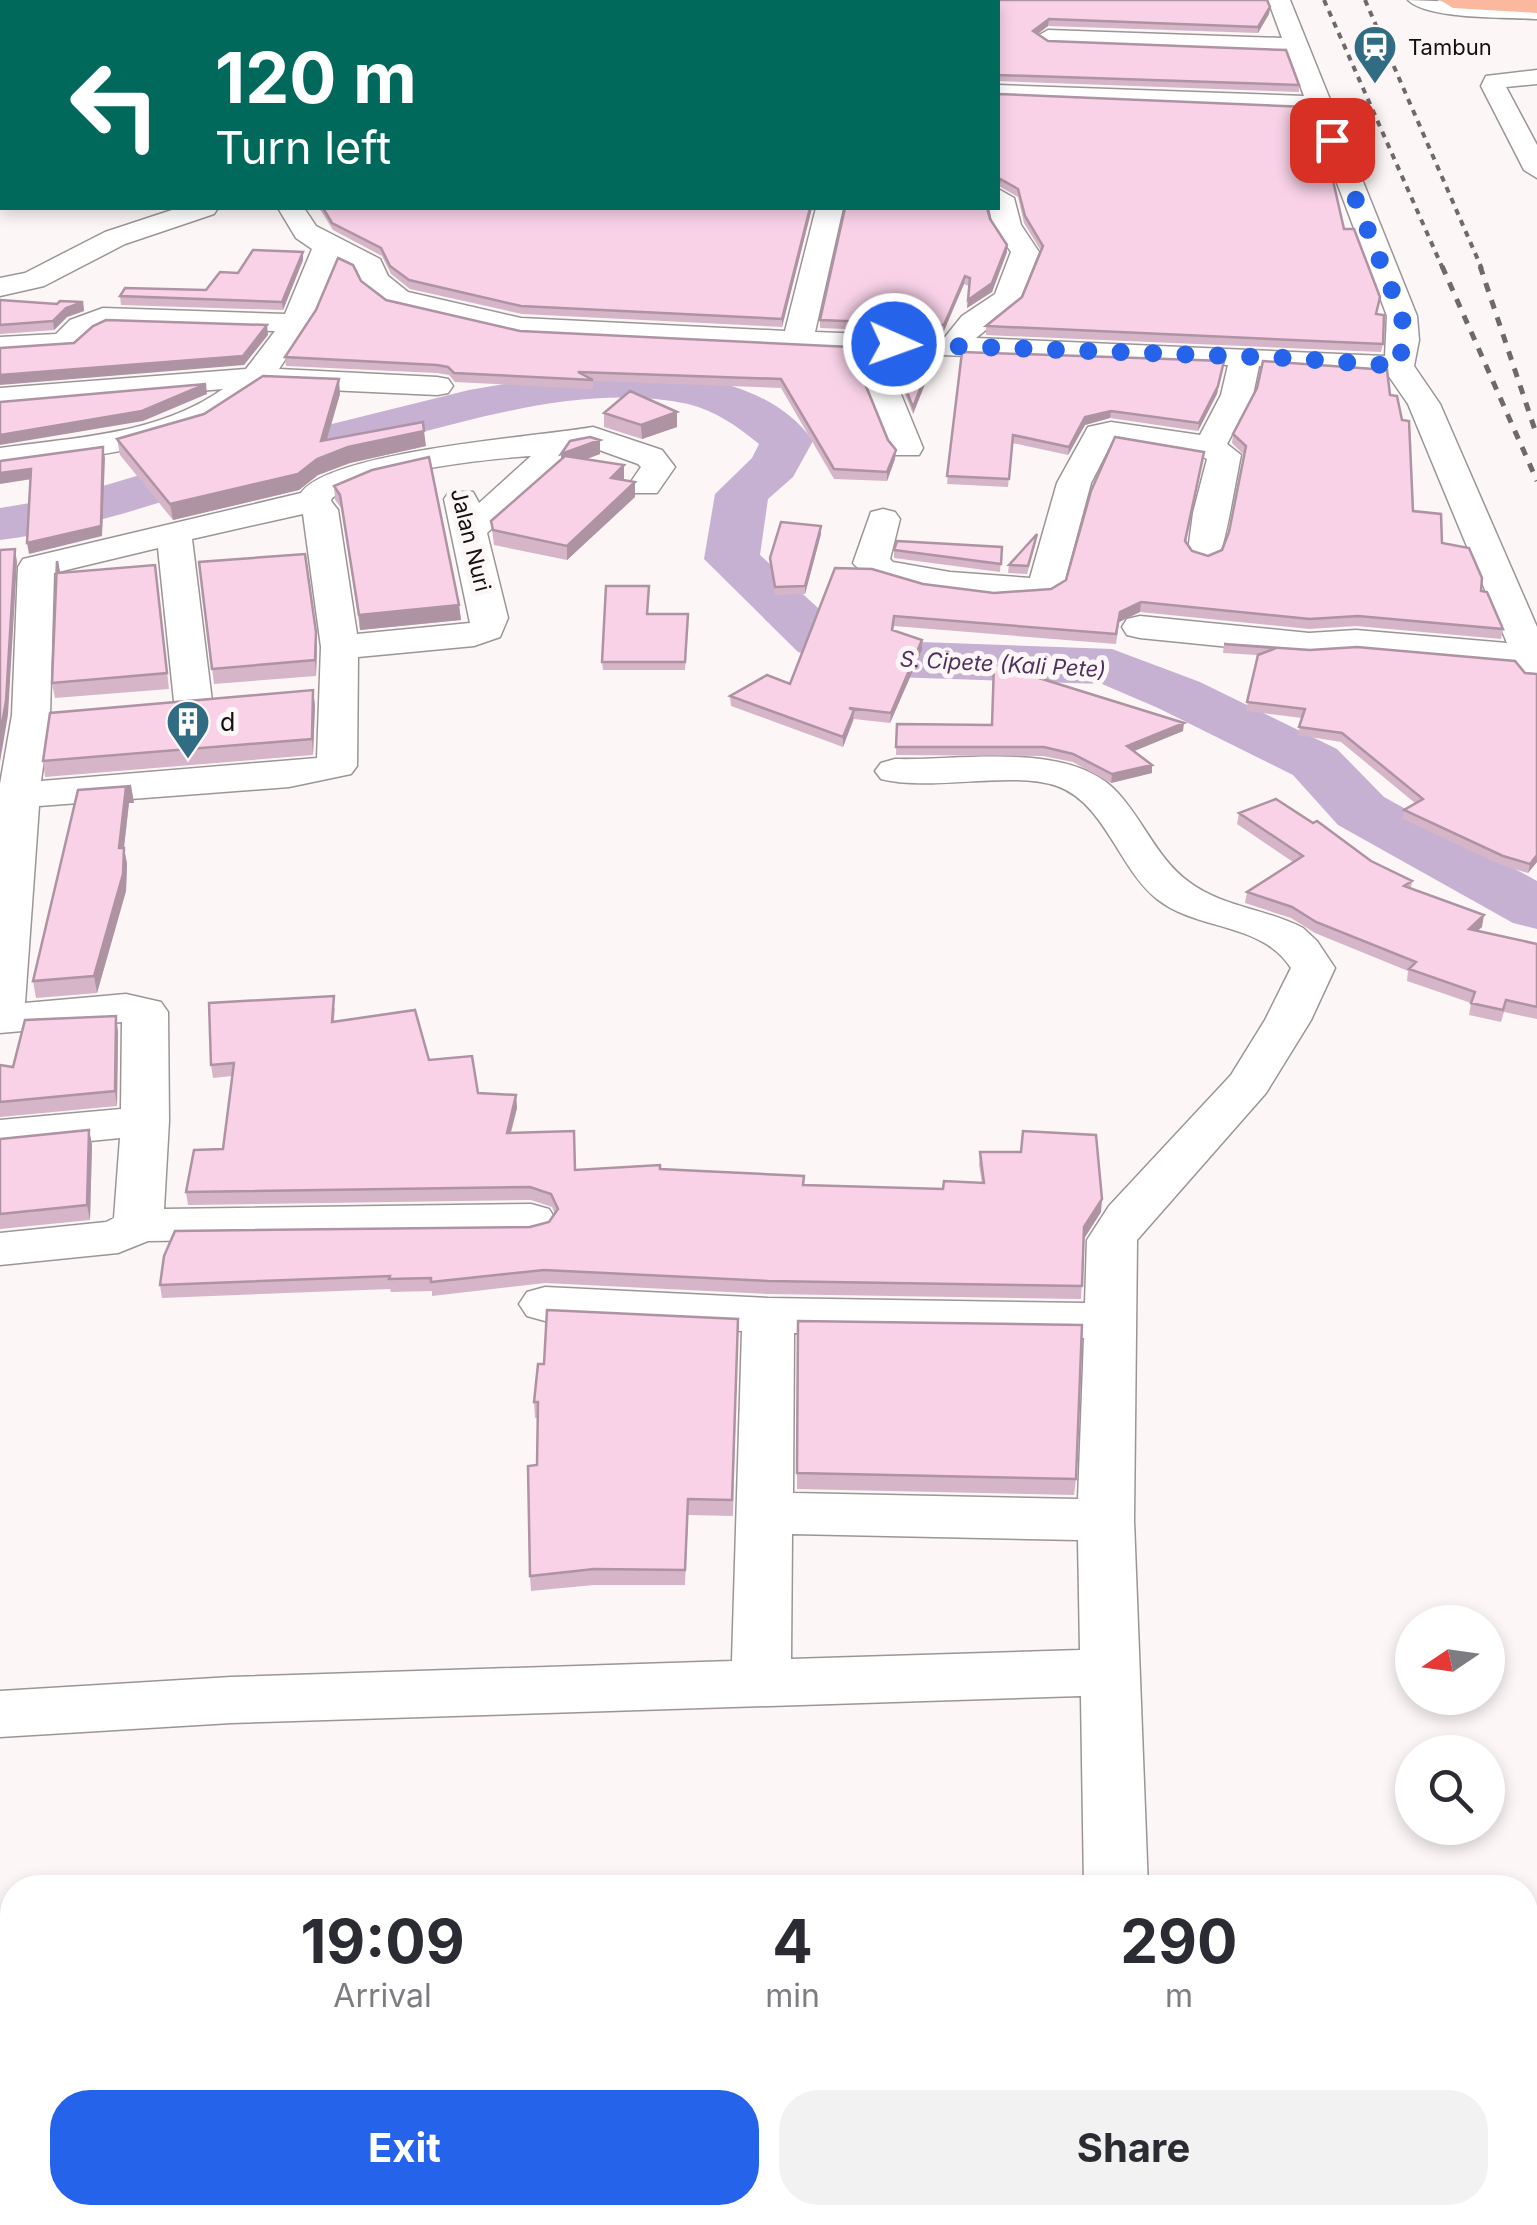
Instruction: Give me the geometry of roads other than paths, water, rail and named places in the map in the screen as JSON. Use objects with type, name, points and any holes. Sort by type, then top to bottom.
[{"type":"main road","points":[[1453,0],[1514,30]]},
{"type":"street","points":[[1279,0],[1402,316],[1404,340],[1398,366],[1424,404],[1534,663]]},
{"type":"street","points":[[1419,0],[1514,30]]},
{"type":"street","points":[[1048,37],[1295,46]]},
{"type":"street","points":[[1537,77],[1503,78],[1493,86],[1537,170]]},
{"type":"street","points":[[1000,92],[1318,104]]},
{"type":"street","points":[[954,346],[972,322],[1008,298],[1025,252],[1007,224],[1000,198]]},
{"type":"street","points":[[0,287],[34,280],[115,238],[198,210]]},
{"type":"street","points":[[292,210],[306,232],[370,266],[374,280],[398,298],[521,327],[1245,356],[1398,366]]},
{"type":"street","points":[[797,341],[812,296],[819,243],[829,210]]},
{"type":"street","points":[[0,458],[143,434],[216,409],[257,377],[295,323],[327,246]]},
{"type":"street","points":[[0,346],[64,343],[81,326],[104,317],[295,323]]},
{"type":"street","points":[[864,343],[906,448]]},
{"type":"street","points":[[1211,446],[1237,395],[1245,356]]},
{"type":"street","points":[[0,398],[257,377],[436,386]]},
{"type":"street","points":[[884,519],[870,564],[877,570],[904,578],[1040,588],[1046,585],[1074,482],[1100,434],[1111,432],[1211,446]]},
{"type":"street","points":[[312,504],[327,485],[461,457],[593,437],[650,457],[658,466],[645,486]]},
{"type":"street","points":[[470,530],[550,456],[544,446]]},
{"type":"street","points":[[1206,550],[1210,512],[1226,455],[1211,446]]},
{"type":"street","name":"Jalan Nuri","points":[[340,647],[474,635],[487,628],[490,618],[452,468],[452,463],[461,457]]},
{"type":"street","points":[[10,796],[331,769],[340,764],[322,690],[340,647],[322,510],[299,503],[174,536],[42,563],[19,585],[49,714],[10,796],[0,1019],[126,1008],[145,1012],[145,1120],[138,1225]]},
{"type":"street","points":[[174,536],[194,701]]},
{"type":"street","points":[[1140,627],[1308,644],[1356,641],[1534,663]]},
{"type":"street","points":[[895,771],[1069,776],[1107,803],[1138,856],[1175,893],[1202,907],[1286,935],[1308,956],[1313,968],[1288,1020],[1249,1083],[1127,1217],[1112,1240],[1106,1520],[1116,1875]]},
{"type":"street","points":[[0,1135],[145,1120]]},
{"type":"street","points":[[0,1249],[118,1237],[138,1225],[531,1220]]},
{"type":"street","points":[[545,1304],[768,1314],[1111,1321]]},
{"type":"street","points":[[761,1684],[768,1314]]},
{"type":"street","points":[[766,1513],[1106,1520]]},
{"type":"street","points":[[0,1714],[231,1700],[1108,1672]]},
{"type":"waterway","name":"S. Cipete (Kali Pete)","points":[[0,524],[78,510],[246,461],[527,393],[586,385],[644,384],[699,391],[747,409],[787,441],[774,466],[742,494],[732,559],[819,640],[892,659],[1112,667],[1179,695],[1315,762],[1361,811],[1537,909]]},
{"type":"railway","points":[[1324,0],[1443,269]]},
{"type":"railway","points":[[1365,0],[1482,269]]},
{"type":"railway","points":[[1442,266],[1537,481]]},
{"type":"railway","points":[[1480,266],[1537,436]]},
{"type":"place","name":"Tambun","points":[[1375,85]]},
{"type":"place","name":"d","points":[[188,760]]}]
